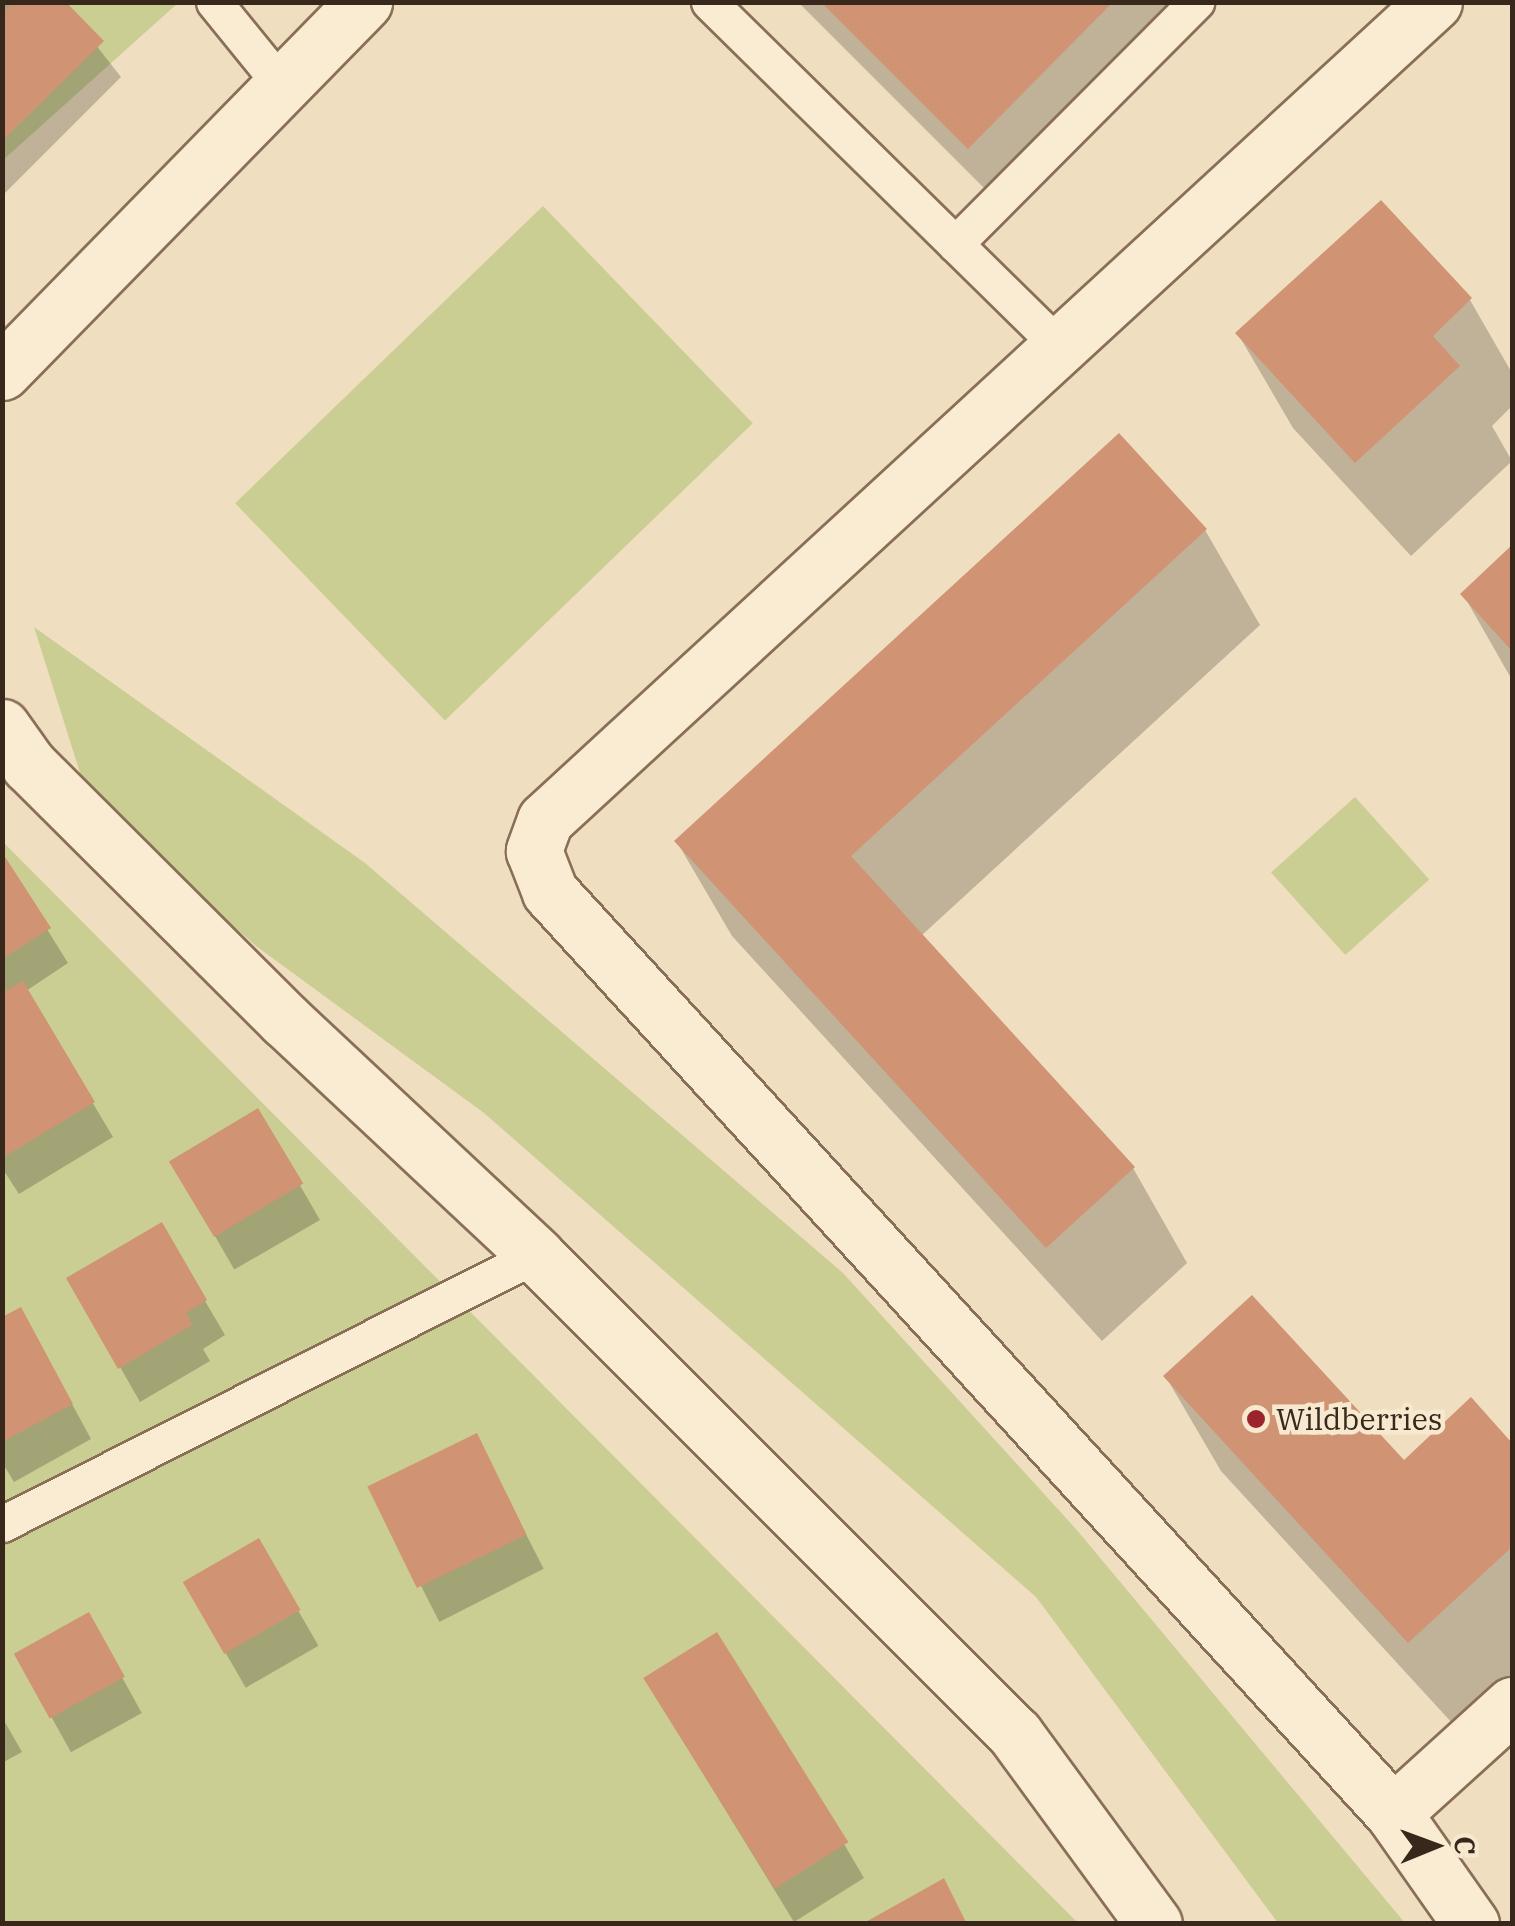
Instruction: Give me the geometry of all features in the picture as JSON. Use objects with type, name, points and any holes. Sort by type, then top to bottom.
[{"type":"street","points":[[2,372],[364,2]]},
{"type":"street","points":[[1434,2],[545,820],[538,871],[1393,1814],[1471,1924]]},
{"type":"street","points":[[2,727],[29,765],[285,1020],[536,1255],[1016,1734],[1154,1924]]},
{"type":"street","points":[[1393,1814],[1512,1705]]},
{"type":"lane","points":[[214,2],[284,88]]},
{"type":"lane","points":[[710,2],[1060,346]]},
{"type":"lane","points":[[955,244],[1196,2]]},
{"type":"lane","points":[[2,1524],[536,1255]]},
{"type":"green space","points":[[3,3],[178,3],[3,160]]},
{"type":"green space","points":[[543,206],[753,423],[445,721],[235,503]]},
{"type":"green space","points":[[34,627],[365,863],[843,1273],[1076,1529],[1405,1923],[1278,1923],[1036,1597],[484,1113],[256,946],[88,798]]},
{"type":"green space","points":[[1355,797],[1429,879],[1345,955],[1271,873]]},
{"type":"green space","points":[[3,842],[1078,1923],[3,1923]]},
{"type":"building","points":[[14,2],[66,2],[104,41],[2,141],[2,14]]},
{"type":"building","points":[[821,2],[1113,2],[968,149]]},
{"type":"building","points":[[1381,200],[1472,298],[1433,336],[1460,366],[1355,463],[1235,333]]},
{"type":"building","points":[[1119,433],[1207,529],[851,856],[1135,1167],[1046,1248],[674,841]]},
{"type":"building","points":[[1512,545],[1512,651],[1460,594]]},
{"type":"building","points":[[2,852],[51,928],[2,959]]},
{"type":"building","points":[[23,981],[95,1102],[2,1158],[2,993]]},
{"type":"building","points":[[258,1108],[303,1183],[214,1237],[169,1162]]},
{"type":"building","points":[[162,1222],[207,1300],[186,1313],[192,1325],[118,1369],[66,1278]]},
{"type":"building","points":[[1252,1295],[1404,1460],[1471,1397],[1512,1443],[1512,1547],[1408,1643],[1163,1376]]},
{"type":"building","points":[[21,1307],[73,1404],[2,1442],[2,1317]]},
{"type":"building","points":[[477,1433],[527,1535],[417,1588],[367,1486]]},
{"type":"building","points":[[259,1538],[300,1610],[224,1654],[183,1582]]},
{"type":"building","points":[[89,1612],[125,1677],[50,1718],[14,1654]]},
{"type":"building","points":[[717,1632],[848,1842],[775,1888],[643,1678]]},
{"type":"building","points":[[944,1878],[967,1924],[862,1924],[939,1881]]},
{"type":"place","name":"Wildberries","points":[[1256,1419]]}]
